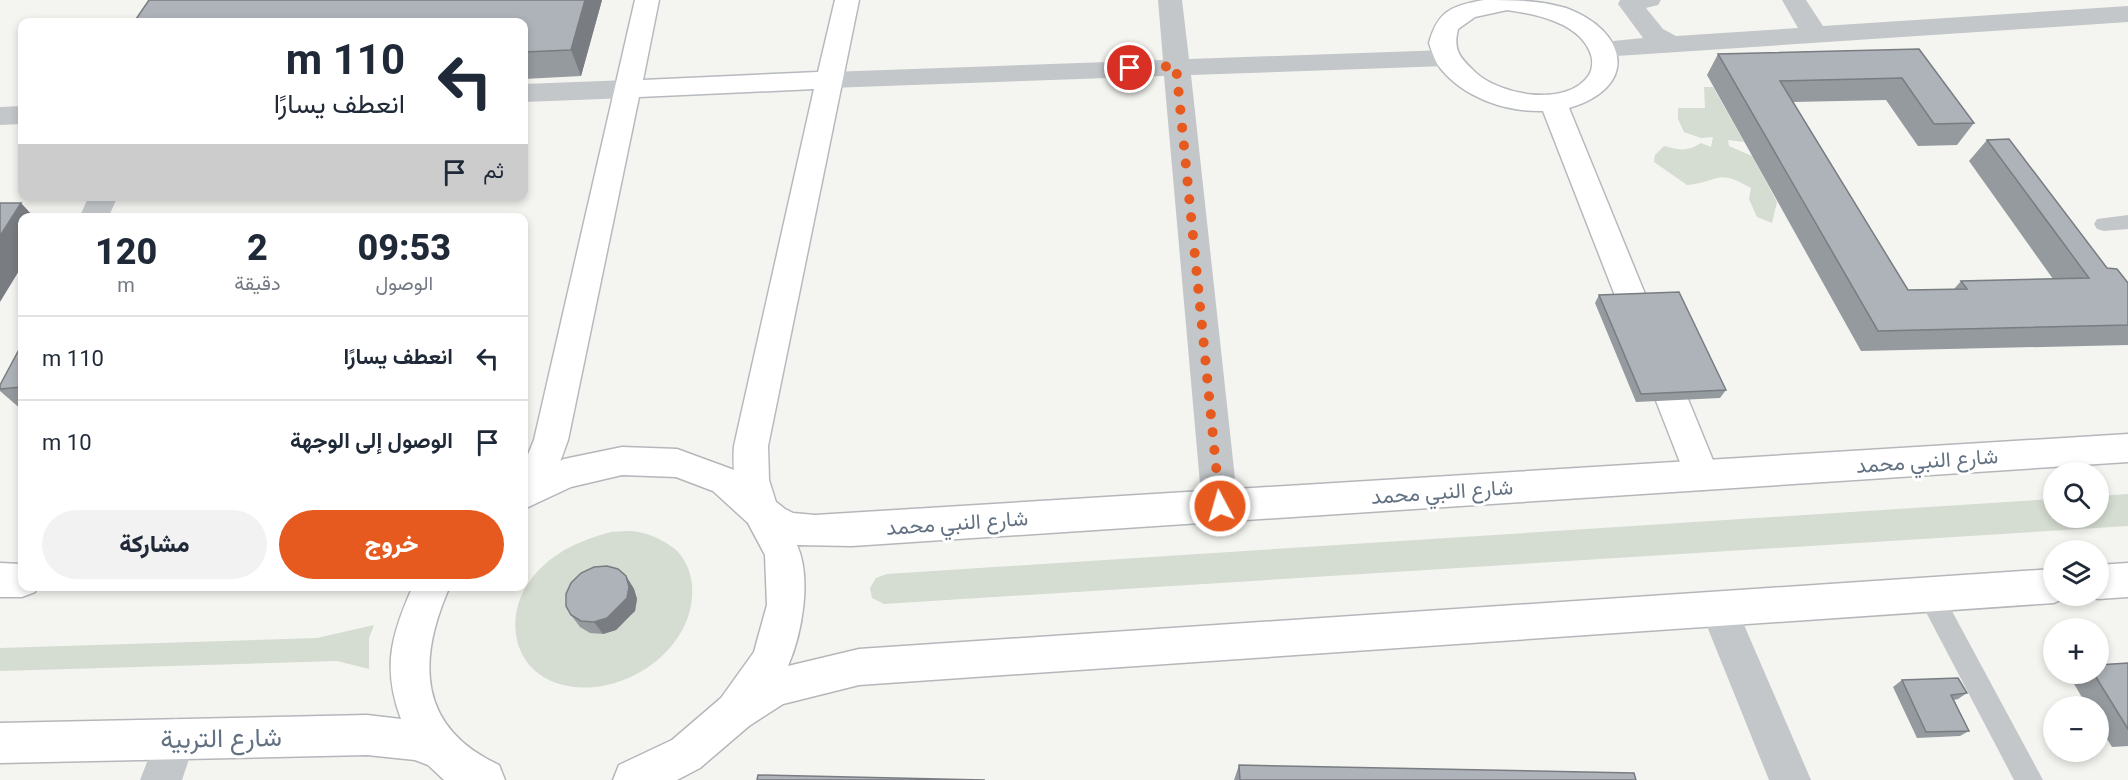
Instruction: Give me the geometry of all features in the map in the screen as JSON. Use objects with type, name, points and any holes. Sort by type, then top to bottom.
[{"type":"main road","points":[[528,484],[538,472],[551,440],[647,0]]},
{"type":"main road","points":[[735,712],[771,660],[786,605],[783,554],[761,512],[752,488],[749,464],[847,0]]},
{"type":"main road","points":[[1507,2],[1554,12],[1591,34],[1602,49],[1606,63],[1603,78],[1592,89],[1576,98],[1553,103],[1530,103],[1505,98],[1483,90],[1464,79],[1446,58],[1441,38],[1446,26],[1456,16],[1479,7],[1507,2]]},
{"type":"main road","points":[[628,89],[830,80]]},
{"type":"main road","points":[[1553,103],[1702,475]]},
{"type":"main road","name":"شارع النبي محمد","points":[[761,512],[784,528],[801,531],[852,530],[2128,448]]},
{"type":"main road","points":[[528,492],[564,474],[622,461],[677,463],[725,481],[761,512]]},
{"type":"main road","points":[[0,580],[18,580]]},
{"type":"main road","points":[[2109,581],[2128,580]]},
{"type":"main road","points":[[634,780],[686,754],[735,712],[775,688],[859,667],[2043,587]]},
{"type":"main road","points":[[430,591],[416,620],[408,666],[417,711],[440,750],[474,776],[484,780]]},
{"type":"main road","name":"شارع التربية","points":[[0,743],[367,735],[415,740],[440,750]]},
{"type":"street","points":[[1170,0],[1220,506]]},
{"type":"street","points":[[1794,0],[1815,35]]},
{"type":"street","points":[[1636,1],[1654,35],[1672,44]]},
{"type":"street","points":[[1602,49],[2128,14]]},
{"type":"street","points":[[830,80],[1446,58]]},
{"type":"street","points":[[528,93],[628,89]]},
{"type":"street","points":[[0,116],[18,115]]},
{"type":"street","points":[[1719,609],[1790,780]]},
{"type":"street","points":[[160,780],[176,738]]},
{"type":"lane","points":[[2104,224],[2128,222]]},
{"type":"lane","points":[[1930,595],[2029,780]]},
{"type":"shaded area","points":[[1704,87],[1713,87],[1744,142],[1728,140],[1729,146],[1752,156],[1777,202],[1772,223],[1757,217],[1749,199],[1751,188],[1740,182],[1725,177],[1687,185],[1654,162],[1655,155],[1664,146],[1683,149],[1701,143],[1711,147],[1713,137],[1701,138],[1684,132],[1678,119],[1678,108],[1705,108]]},
{"type":"shaded area","points":[[2128,494],[2128,526],[2109,527],[2109,495]]},
{"type":"shaded area","points":[[2043,500],[2043,528],[2096,528],[884,604],[872,598],[870,588],[876,578],[887,574]]},
{"type":"shaded area","points":[[635,531],[653,536],[679,553],[690,575],[692,585],[690,608],[683,629],[670,648],[654,663],[613,684],[590,687],[568,686],[549,680],[534,670],[523,656],[517,641],[515,624],[518,606],[524,591],[528,591],[528,585],[536,573],[552,558],[580,542],[611,532]],"holes":[[[635,611],[614,629],[597,633],[589,631],[575,618]]]},
{"type":"shaded area","points":[[374,625],[369,638],[369,669],[337,661],[0,671],[0,648],[317,638]]},
{"type":"building","points":[[149,0],[585,0],[571,50],[528,52],[528,18],[137,18]]},
{"type":"building","points":[[1919,49],[1974,123],[1934,124],[1902,78],[1780,81],[1908,290],[1967,289],[1961,281],[2089,278],[1987,140],[2009,139],[2107,268],[2117,269],[2128,283],[2128,325],[1878,331],[1718,54]]},
{"type":"building","points":[[0,203],[21,203],[0,236]]},
{"type":"building","points":[[1679,292],[1726,390],[1641,394],[1599,295]]},
{"type":"building","points":[[18,351],[18,387],[0,389]]},
{"type":"building","points":[[607,566],[618,569],[626,576],[629,587],[627,598],[607,618],[594,622],[581,621],[571,615],[566,606],[566,594],[571,583],[581,573],[594,567]]},
{"type":"building","points":[[2128,663],[2128,729],[2100,684],[2109,684],[2109,664]]},
{"type":"building","points":[[1958,678],[1967,693],[1951,695],[1969,731],[1926,732],[1902,680]]},
{"type":"building","points":[[1239,765],[1634,773],[1636,780],[1240,780]]},
{"type":"building","points":[[758,775],[985,780],[757,780]]},
{"type":"route","points":[[1130,68],[1176,66],[1220,506]]}]
